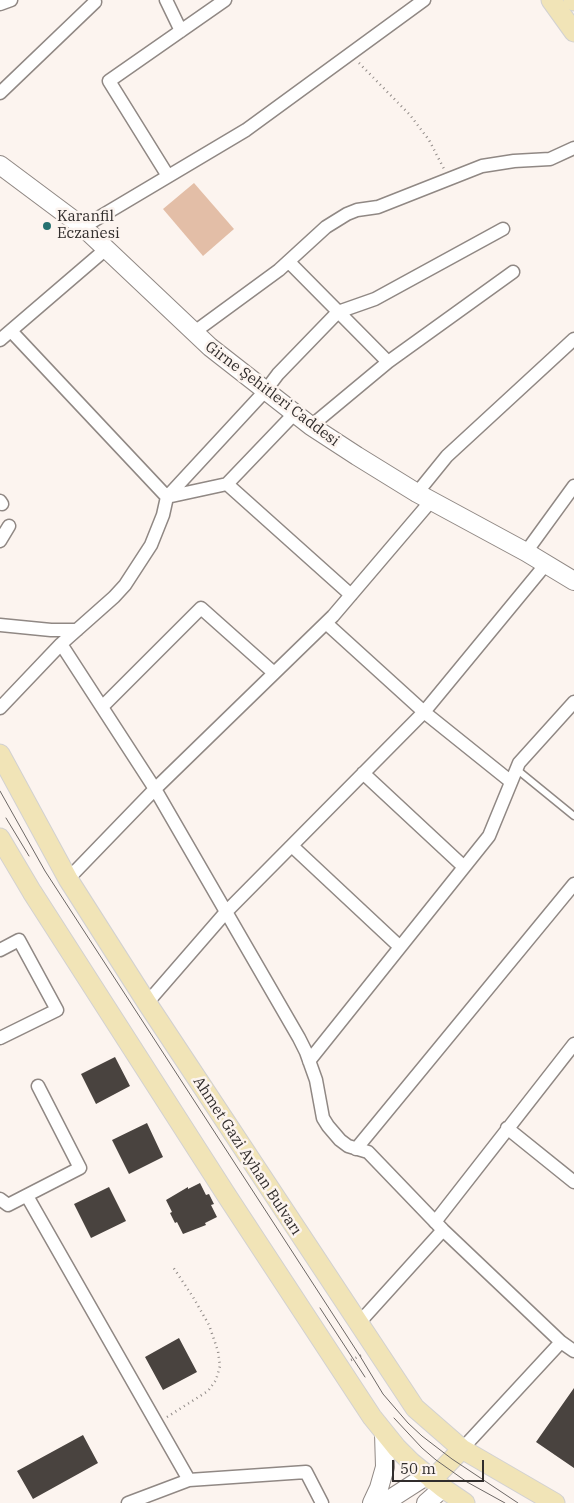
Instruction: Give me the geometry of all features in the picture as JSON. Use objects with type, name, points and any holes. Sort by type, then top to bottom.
[{"type":"main road","points":[[551,0],[574,32]]},
{"type":"main road","name":"Ahmet Gazi Ayhan Bulvarı","points":[[0,754],[68,879],[147,1003],[415,1408],[462,1449],[555,1503]]},
{"type":"main road","points":[[0,838],[32,892],[206,1163],[384,1432],[397,1448],[434,1481],[466,1503]]},
{"type":"main road","points":[[434,1481],[462,1449]]},
{"type":"street","points":[[0,4],[11,0]]},
{"type":"street","points":[[166,0],[181,31]]},
{"type":"street","points":[[168,176],[109,80],[225,0]]},
{"type":"street","points":[[83,227],[246,130],[424,0]]},
{"type":"street","points":[[0,93],[95,2]]},
{"type":"street","points":[[193,333],[289,262],[326,227],[347,214],[362,209],[378,207],[482,166],[514,161],[550,159],[574,148]]},
{"type":"street","name":"Girne Şehitleri Caddesi","points":[[2,169],[83,227],[193,333],[311,426],[424,497],[526,552],[574,581]]},
{"type":"street","points":[[0,708],[61,644],[114,597],[135,572],[151,545],[167,498],[266,390],[278,374],[338,312],[375,299],[503,229]]},
{"type":"street","points":[[0,340],[106,249]]},
{"type":"street","points":[[289,262],[388,362]]},
{"type":"street","points":[[311,426],[388,362],[513,272]]},
{"type":"street","points":[[11,331],[167,498]]},
{"type":"street","points":[[68,879],[155,790],[326,623],[351,595],[424,497],[447,456],[574,338]]},
{"type":"street","points":[[167,498],[227,484],[295,413]]},
{"type":"street","points":[[227,484],[351,595]]},
{"type":"street","points":[[526,552],[574,486]]},
{"type":"street","points":[[0,540],[9,526]]},
{"type":"street","points":[[147,1003],[226,912],[424,712],[546,564]]},
{"type":"street","points":[[102,707],[202,608],[274,673]]},
{"type":"street","points":[[326,623],[424,712],[512,777]]},
{"type":"street","points":[[0,624],[51,630],[77,630]]},
{"type":"street","points":[[61,644],[155,790],[299,1038],[318,1086],[323,1118],[328,1126],[340,1140],[356,1149],[368,1152],[439,1226],[561,1342],[574,1351]]},
{"type":"street","points":[[309,1061],[489,836],[512,777],[525,755],[574,702]]},
{"type":"street","points":[[363,773],[464,867]]},
{"type":"street","points":[[292,846],[400,947]]},
{"type":"street","points":[[356,1149],[574,884]]},
{"type":"street","points":[[0,950],[18,940],[57,1010],[0,1038]]},
{"type":"street","points":[[358,1324],[439,1226],[507,1128],[574,1044]]},
{"type":"street","points":[[0,1200],[8,1205],[80,1168],[38,1086]]},
{"type":"street","points":[[507,1128],[574,1182]]},
{"type":"street","points":[[27,1196],[189,1480]]},
{"type":"street","points":[[462,1449],[561,1342]]},
{"type":"street","points":[[372,1503],[379,1488],[385,1466],[384,1432]]},
{"type":"street","points":[[128,1503],[189,1480],[306,1472],[322,1503]]},
{"type":"street","points":[[384,1503],[434,1481]]},
{"type":"street","points":[[426,1503],[434,1481]]},
{"type":"lane","points":[[512,777],[520,772],[574,816]]},
{"type":"path","points":[[350,54],[420,127],[437,153],[449,179]]},
{"type":"path","points":[[157,1423],[208,1391],[216,1380],[220,1366],[218,1351],[208,1325],[193,1297],[173,1268]]},
{"type":"path","points":[[340,1367],[374,1348]]},
{"type":"shaded area","points":[[194,183],[234,229],[203,256],[163,209]]},
{"type":"building","points":[[115,1057],[130,1086],[96,1104],[81,1074]]},
{"type":"building","points":[[147,1123],[163,1157],[129,1174],[112,1140]]},
{"type":"building","points":[[200,1183],[206,1195],[209,1194],[214,1204],[211,1205],[217,1217],[205,1223],[206,1225],[183,1234],[170,1213],[172,1212],[166,1200],[188,1187],[188,1189]]},
{"type":"building","points":[[109,1187],[126,1221],[91,1238],[74,1204]]},
{"type":"building","points":[[179,1338],[197,1372],[163,1390],[145,1357]]},
{"type":"building","points":[[574,1388],[574,1468],[536,1442]]},
{"type":"building","points":[[83,1435],[98,1463],[33,1499],[17,1471]]},
{"type":"tram line","points":[[0,791],[45,871],[383,1394],[422,1436],[452,1459],[518,1503]]},
{"type":"tram line","points":[[6,818],[29,856]]},
{"type":"tram line","points":[[320,1308],[365,1377]]},
{"type":"tram line","points":[[394,1418],[436,1460],[467,1482],[505,1503]]},
{"type":"place","name":"Karanfil Eczanesi","points":[[47,226]]}]
